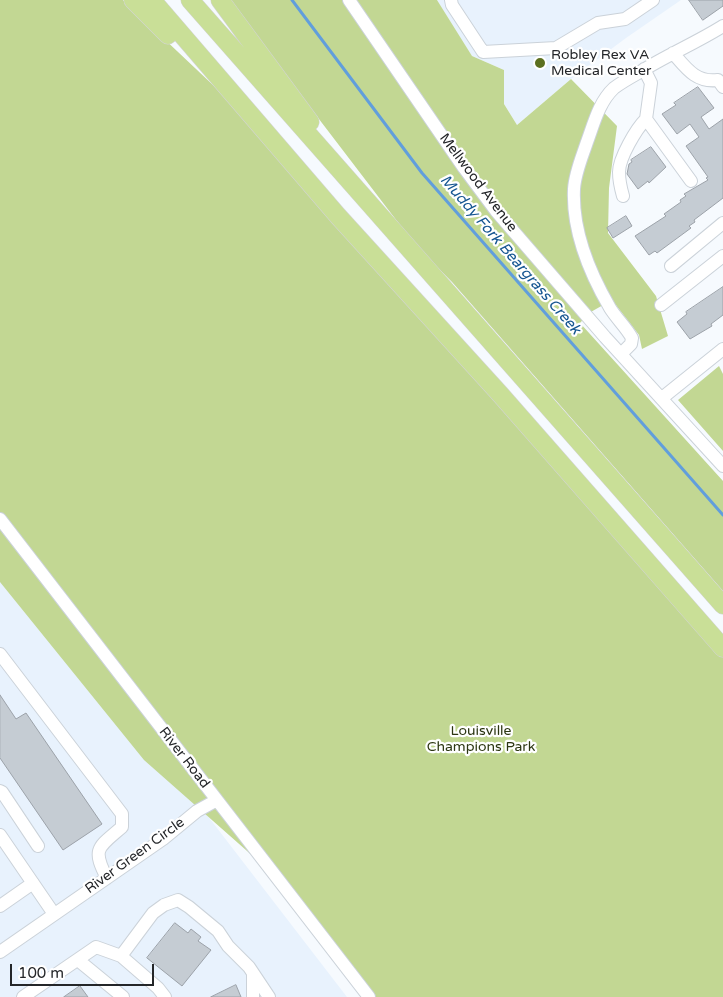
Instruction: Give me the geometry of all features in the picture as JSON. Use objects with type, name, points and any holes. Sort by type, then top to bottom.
[{"type":"highway","points":[[133,0],[180,47],[214,86],[338,216],[500,394],[723,648]]},
{"type":"highway","points":[[152,0],[338,216]]},
{"type":"highway","points":[[190,0],[723,605]]},
{"type":"highway","points":[[220,0],[315,129],[340,172]]},
{"type":"street","name":"Mellwood Avenue","points":[[349,0],[496,211],[621,354],[723,466]]},
{"type":"street","points":[[452,0],[452,4],[483,52],[556,48],[598,23],[625,19],[653,0]]},
{"type":"street","points":[[621,354],[631,344],[632,338],[611,309],[595,280],[583,252],[576,217],[574,188],[581,158],[602,102],[615,87],[723,26]]},
{"type":"street","points":[[673,53],[694,76],[710,81],[718,80],[723,87]]},
{"type":"street","points":[[623,196],[618,174],[620,164],[640,126],[646,119],[651,83],[644,69]]},
{"type":"street","points":[[646,119],[691,181]]},
{"type":"street","points":[[671,266],[723,223]]},
{"type":"street","points":[[661,305],[723,256]]},
{"type":"street","points":[[662,398],[723,349]]},
{"type":"street","name":"River Road","points":[[0,519],[368,997]]},
{"type":"street","points":[[0,654],[122,814],[122,827],[102,845],[99,852],[98,860],[107,878]]},
{"type":"street","points":[[0,792],[2,792],[38,846]]},
{"type":"street","name":"River Green Circle","points":[[0,952],[163,839],[197,811],[217,800]]},
{"type":"street","points":[[0,835],[54,914]]},
{"type":"street","points":[[0,906],[33,883]]},
{"type":"street","points":[[121,956],[152,913],[164,905],[178,900],[218,931],[253,973],[269,997]]},
{"type":"street","points":[[23,997],[96,947],[121,956],[158,988],[165,997]]},
{"type":"street","points":[[78,960],[123,997]]},
{"type":"street","points":[[253,973],[254,997]]},
{"type":"shaded area","name":"Robley Rex VA Medical Center","points":[[437,0],[681,0],[571,79],[517,125],[504,104],[504,70],[472,56]]},
{"type":"shaded area","points":[[0,546],[347,997],[0,997]]},
{"type":"green space","name":"Louisville Champions Park","points":[[0,0],[123,0],[214,86],[628,540],[723,652],[723,997],[373,997],[298,896],[144,760],[0,582]]},
{"type":"green space","points":[[228,0],[437,0],[472,56],[504,70],[504,104],[517,125],[571,79],[617,126],[609,188],[608,233],[656,296],[668,336],[642,349],[639,335],[612,300],[589,313],[580,323],[723,481],[723,591],[452,282],[416,246]]},
{"type":"green space","points":[[719,366],[723,374],[723,451],[678,400]]},
{"type":"building","points":[[689,0],[723,0],[723,6],[703,20]]},
{"type":"building","points":[[698,87],[714,108],[701,117],[709,129],[723,119],[723,198],[694,220],[695,222],[689,226],[691,228],[657,253],[655,251],[649,255],[635,236],[666,216],[664,214],[686,196],[684,194],[708,180],[706,178],[708,177],[686,146],[699,137],[690,124],[677,134],[662,114],[676,105],[674,103]]},
{"type":"building","points":[[651,147],[666,167],[649,183],[648,181],[638,189],[627,174],[629,164],[632,162],[631,160]]},
{"type":"building","points":[[626,216],[632,226],[613,238],[607,228]]},
{"type":"building","points":[[723,287],[723,315],[711,324],[712,326],[690,339],[677,322],[687,314],[686,312]]},
{"type":"building","points":[[0,695],[16,719],[26,713],[102,824],[63,850],[0,758]]},
{"type":"building","points":[[175,923],[188,933],[191,929],[201,937],[198,941],[211,950],[182,986],[147,958]]},
{"type":"building","points":[[236,985],[241,997],[211,997]]},
{"type":"building","points":[[80,986],[88,997],[64,997]]},
{"type":"waterway","name":"Muddy Fork Beargrass Creek","points":[[292,0],[422,173],[723,515]]},
{"type":"place","name":"Robley Rex VA Medical Center","points":[[540,63]]}]
